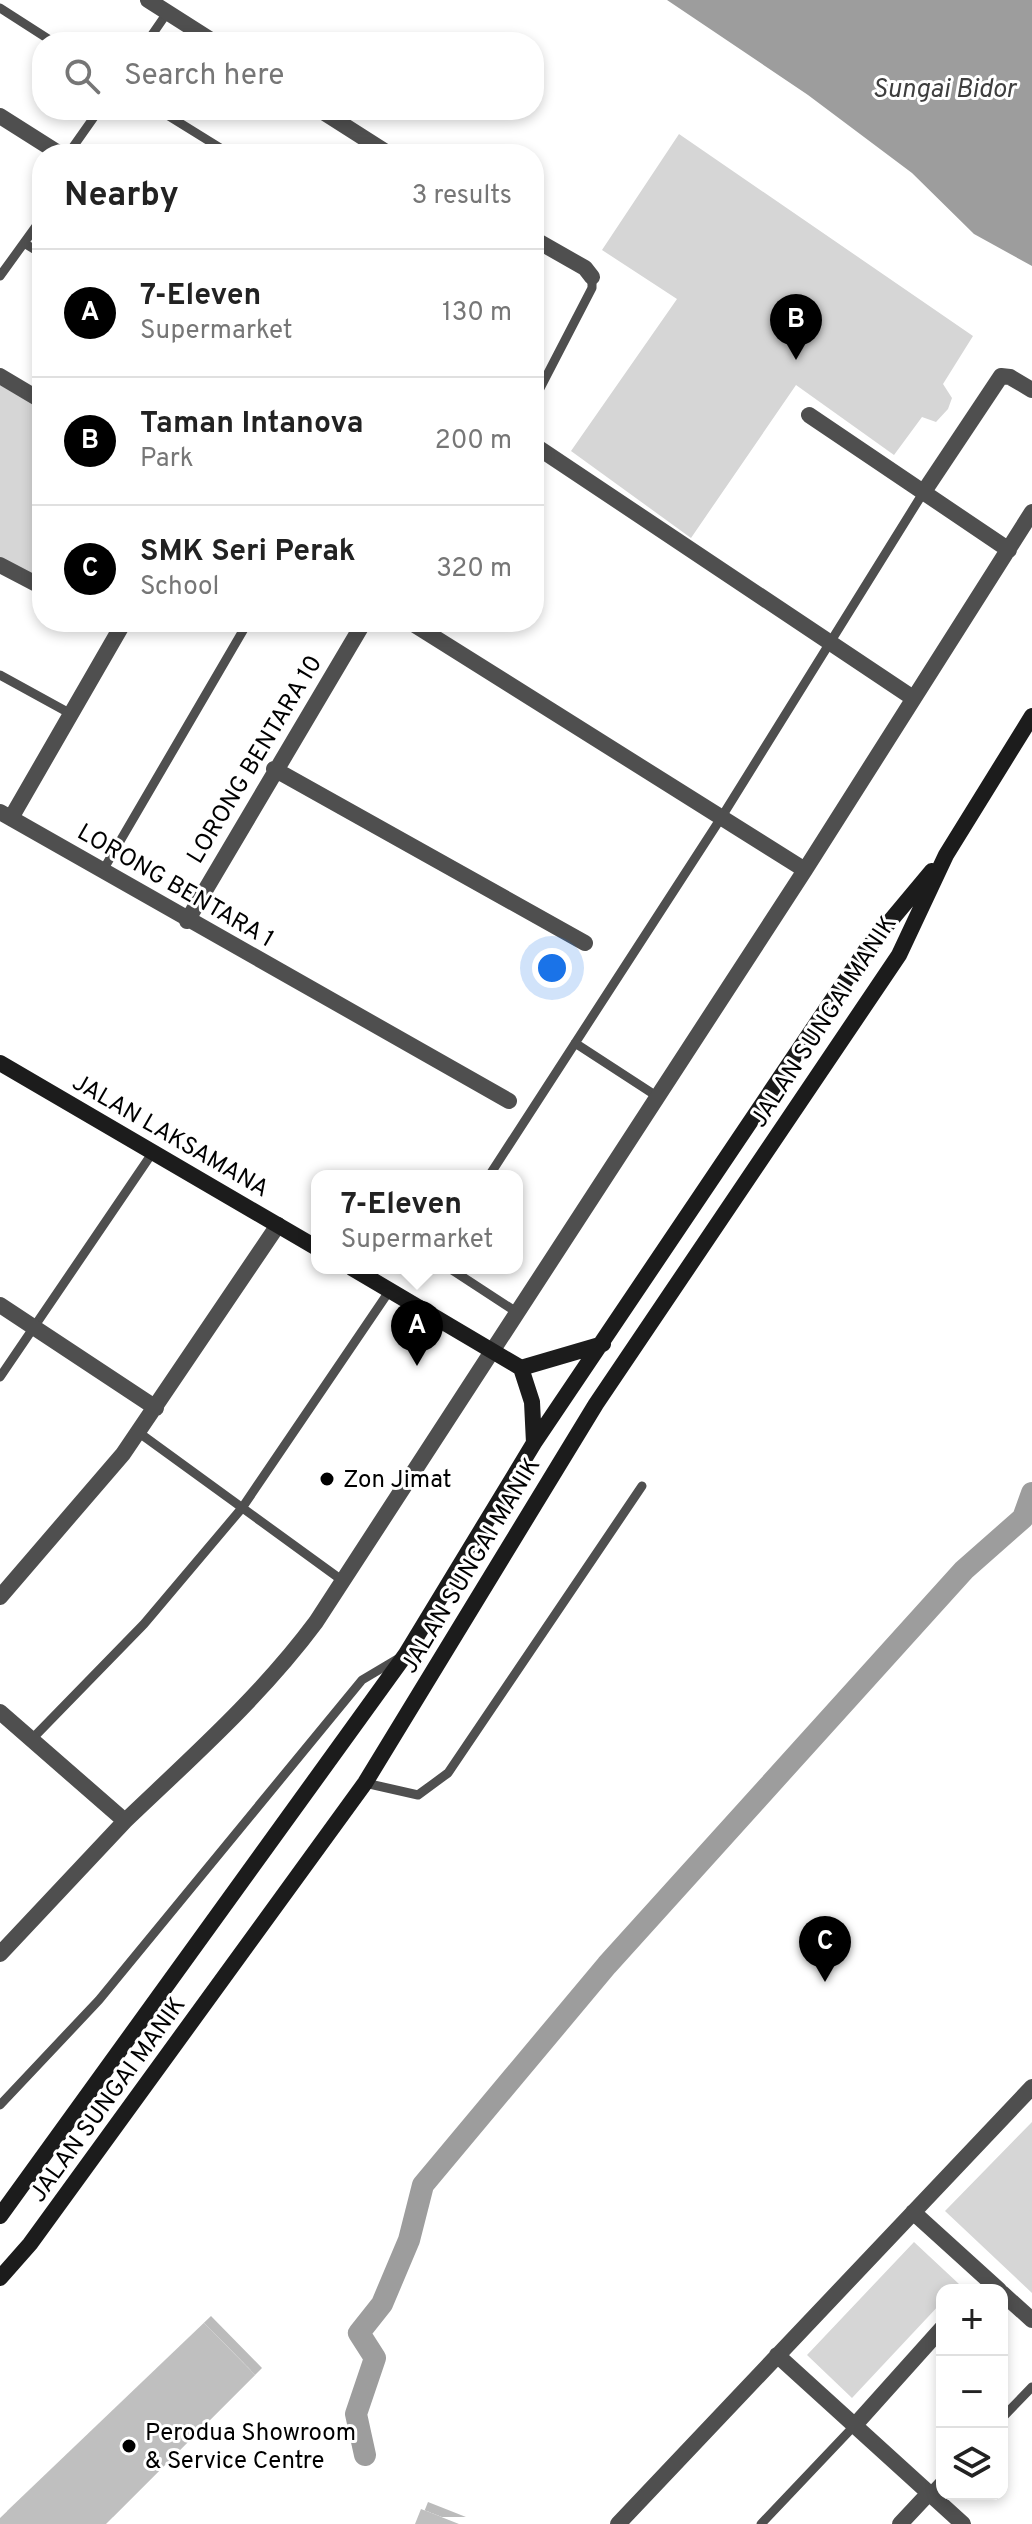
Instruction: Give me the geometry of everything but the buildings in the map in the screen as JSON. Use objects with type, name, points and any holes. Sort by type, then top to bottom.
[{"type":"main road","name":"JALAN SUNGAI MANIK","points":[[0,2278],[30,2244],[365,1783],[596,1404],[899,955],[946,855],[1032,716]]},
{"type":"main road","name":"JALAN SUNGAI MANIK","points":[[0,2216],[406,1654],[534,1443],[866,950],[946,855]]},
{"type":"main road","name":"JALAN LAKSAMANA","points":[[0,1063],[311,1244]]},
{"type":"main road","points":[[362,1274],[521,1368],[532,1402],[534,1443]]},
{"type":"main road","points":[[521,1368],[603,1344]]},
{"type":"street","points":[[148,0],[198,32]]},
{"type":"street","points":[[0,116],[44,144]]},
{"type":"street","points":[[336,120],[373,144]]},
{"type":"street","points":[[544,245],[585,268],[592,277]]},
{"type":"street","points":[[0,376],[32,395]]},
{"type":"street","points":[[923,493],[1001,376],[1010,377],[1032,390]]},
{"type":"street","points":[[809,415],[1009,550]]},
{"type":"street","points":[[544,452],[913,698]]},
{"type":"street","points":[[0,1954],[125,1821],[288,1659],[343,1581],[518,1313],[1032,512]]},
{"type":"street","points":[[0,565],[32,582]]},
{"type":"street","points":[[5,815],[71,714],[113,632]]},
{"type":"street","name":"LORONG BENTARA 10","points":[[187,921],[274,769],[358,632]]},
{"type":"street","points":[[426,632],[805,870]]},
{"type":"street","points":[[274,769],[585,943]]},
{"type":"street","name":"LORONG BENTARA 1","points":[[5,815],[509,1101]]},
{"type":"street","points":[[0,1597],[89,1496],[156,1408],[278,1225]]},
{"type":"street","points":[[0,1305],[156,1408]]},
{"type":"street","points":[[0,1712],[125,1821]]},
{"type":"street","points":[[618,2524],[1032,2087]]},
{"type":"street","points":[[913,2212],[987,2284]]},
{"type":"street","points":[[1008,2301],[1032,2320]]},
{"type":"street","points":[[855,2425],[936,2335]]},
{"type":"street","points":[[777,2355],[963,2524]]},
{"type":"street","points":[[900,2524],[929,2493]]},
{"type":"lane","points":[[0,8],[37,32]]},
{"type":"lane","points":[[154,32],[167,13]]},
{"type":"lane","points":[[75,144],[92,120]]},
{"type":"lane","points":[[175,120],[214,144]]},
{"type":"lane","points":[[0,276],[32,232]]},
{"type":"lane","points":[[24,243],[32,248]]},
{"type":"lane","points":[[544,381],[592,288],[592,277]]},
{"type":"lane","points":[[493,1170],[721,818],[923,493]]},
{"type":"lane","points":[[102,872],[242,632]]},
{"type":"lane","points":[[0,675],[71,714]]},
{"type":"lane","points":[[575,1043],[658,1097]]},
{"type":"lane","points":[[0,1377],[153,1152]]},
{"type":"lane","points":[[458,1274],[518,1313]]},
{"type":"lane","points":[[30,1741],[144,1624],[242,1508],[390,1290]]},
{"type":"lane","points":[[138,1432],[343,1581]]},
{"type":"lane","points":[[365,1783],[418,1795],[448,1773],[642,1486]]},
{"type":"lane","points":[[0,2105],[99,2000],[362,1680],[406,1654]]},
{"type":"lane","points":[[1008,2412],[1032,2387]]},
{"type":"lane","points":[[761,2524],[855,2425]]},
{"type":"lane","points":[[929,2493],[936,2485]]},
{"type":"shaded area","points":[[679,134],[973,336],[943,384],[952,398],[948,409],[936,422],[922,417],[894,455],[796,385],[691,538],[571,451],[677,299],[602,250]]},
{"type":"shaded area","points":[[0,385],[32,403],[32,574],[0,557]]},
{"type":"shaded area","points":[[1032,2122],[1032,2293],[945,2211]]},
{"type":"shaded area","points":[[914,2242],[959,2284],[936,2284],[936,2308],[852,2398],[807,2355]]},
{"type":"water","name":"Sungai Bidor","points":[[667,0],[1032,0],[1032,266],[974,234],[912,173],[808,95]]},
{"type":"waterway","points":[[365,2455],[356,2414],[375,2358],[359,2333],[382,2304],[409,2240],[423,2185],[607,1965],[964,1570],[1023,1518],[1032,1493]]},
{"type":"place","name":"Taman Intanova","points":[[796,360]]},
{"type":"place","name":"7-Eleven","points":[[417,1366]]},
{"type":"place","name":"Zon Jimat","points":[[327,1479]]},
{"type":"place","name":"SMK Seri Perak","points":[[825,1982]]},
{"type":"place","name":"Perodua Showroom & Service Centre","points":[[129,2446]]}]
